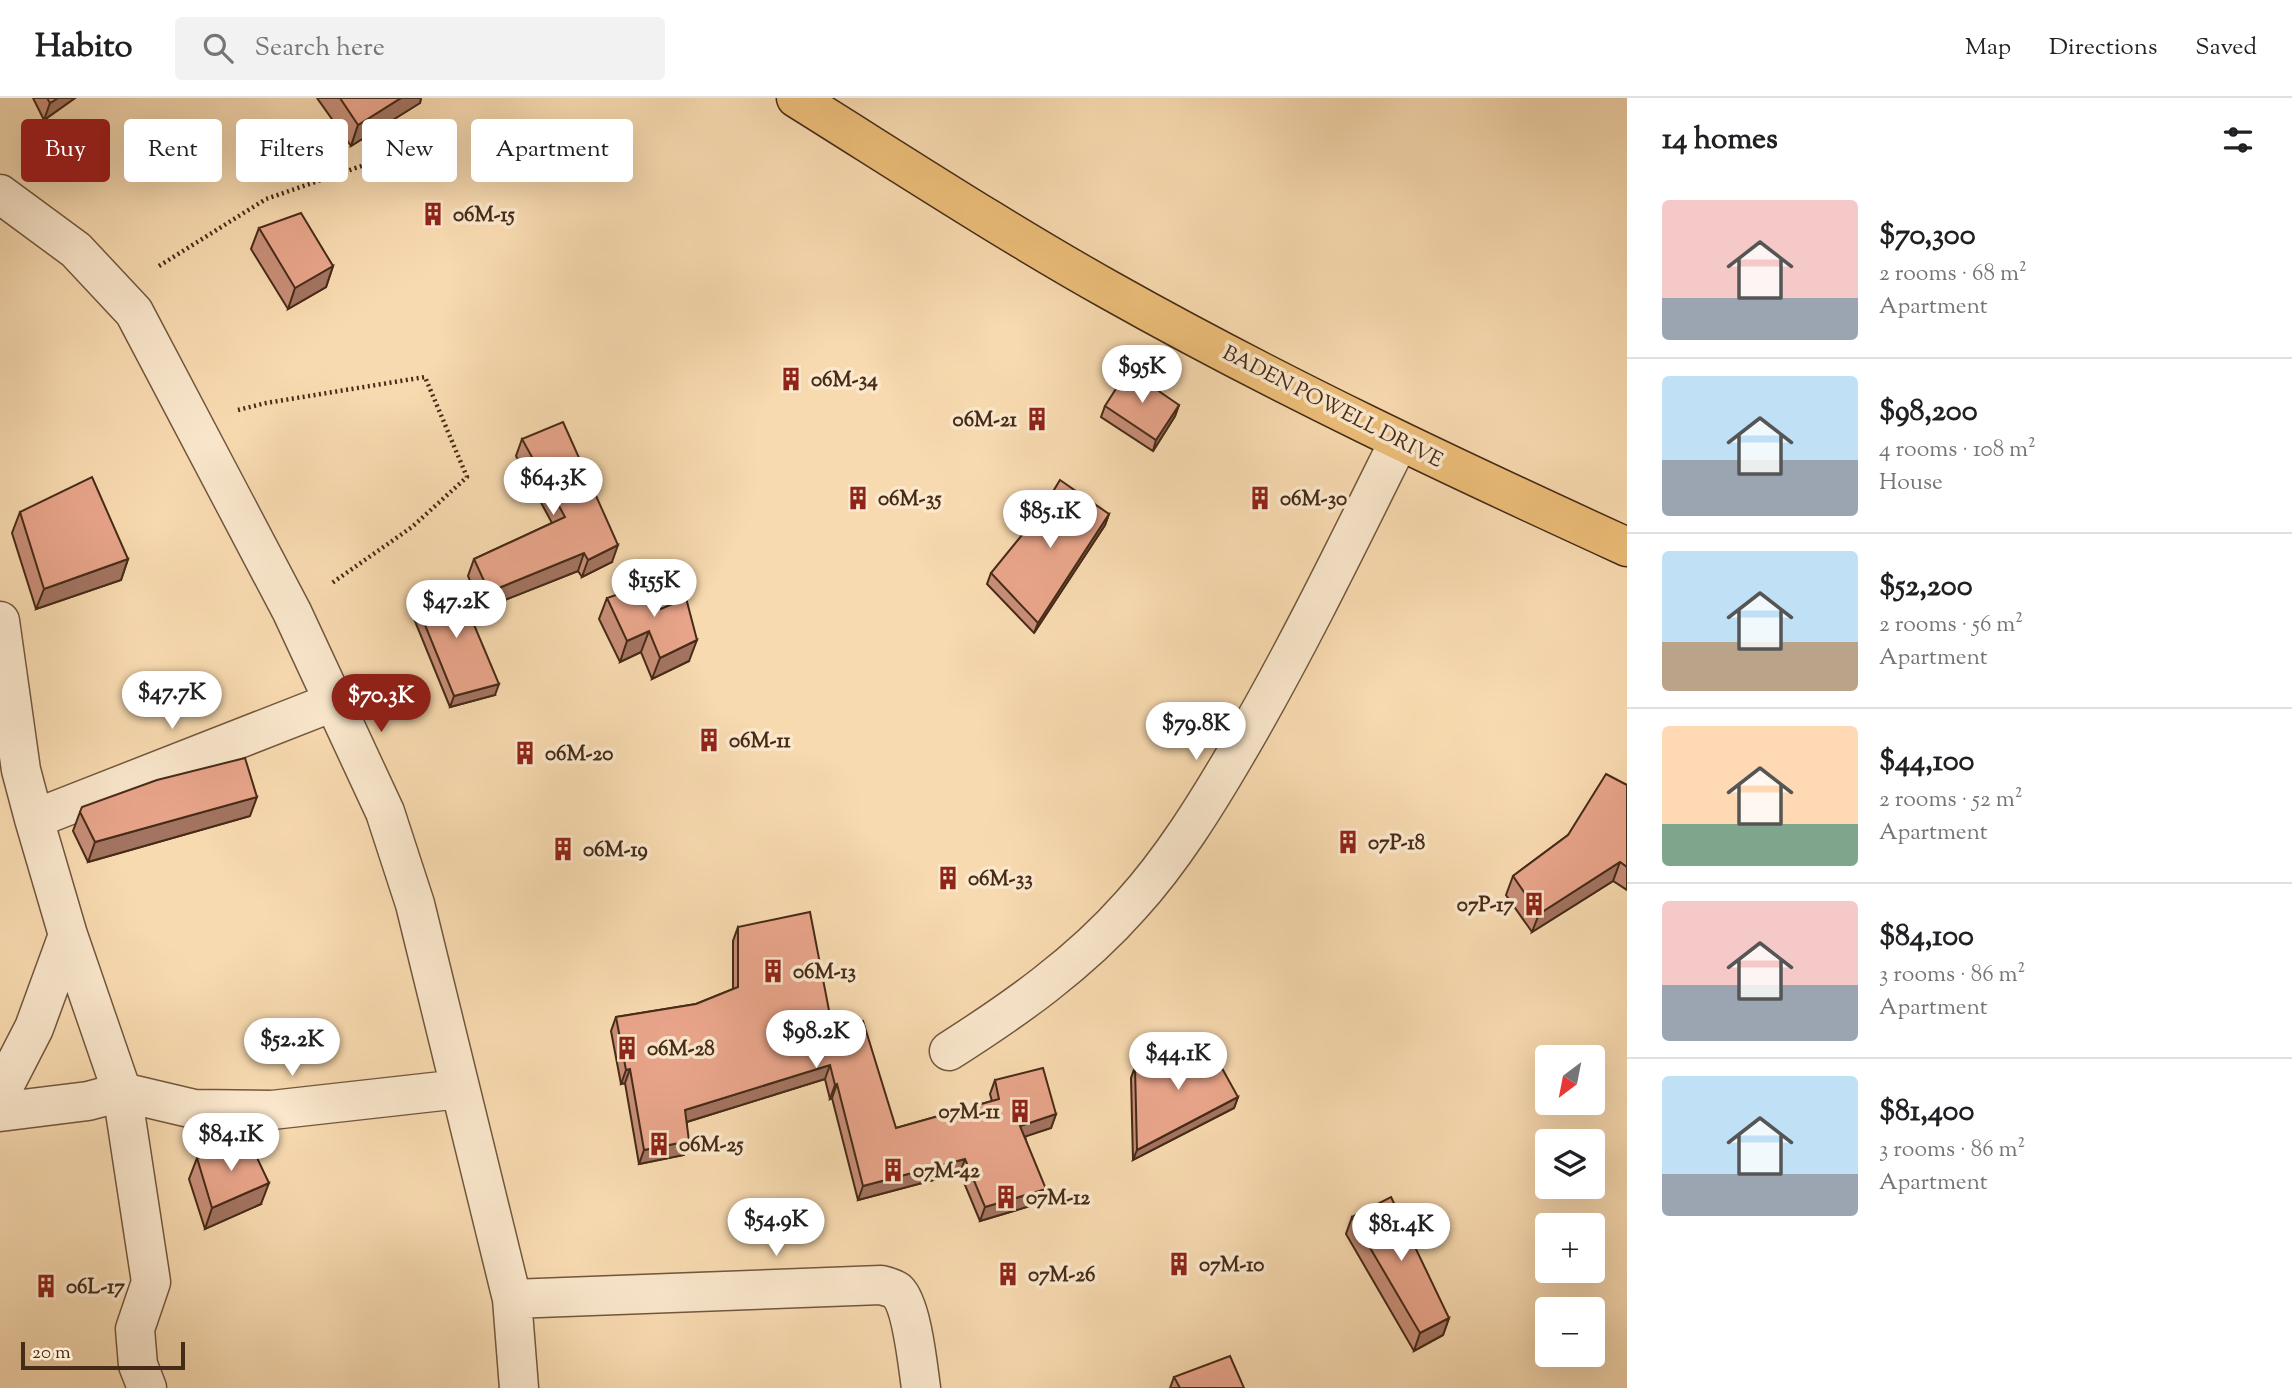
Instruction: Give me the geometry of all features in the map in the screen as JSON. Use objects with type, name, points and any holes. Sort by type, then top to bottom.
[{"type":"main road","name":"BADEN POWELL DRIVE","points":[[796,98],[1112,292],[1399,441],[1627,547]]},
{"type":"street","points":[[1,197],[76,250],[134,312],[292,612],[385,812],[411,891],[512,1299],[519,1388]]},
{"type":"street","points":[[949,1051],[1001,1018],[1073,964],[1132,905],[1199,816],[1277,685],[1399,441]]},
{"type":"street","points":[[0,621],[21,770],[68,936],[122,1092],[151,1282],[135,1329],[138,1365],[147,1388]]},
{"type":"street","points":[[34,818],[333,702]]},
{"type":"street","points":[[0,1094],[34,1028],[68,936]]},
{"type":"street","points":[[0,1112],[88,1101],[122,1092],[194,1109],[272,1110],[460,1089]]},
{"type":"street","points":[[512,1299],[881,1285],[897,1291],[904,1303],[911,1326],[921,1388]]},
{"type":"path","points":[[116,292],[266,199],[362,166]]},
{"type":"path","points":[[191,421],[266,403],[425,377],[467,477],[412,527],[292,612]]},
{"type":"building","points":[[340,98],[401,98],[368,119],[362,119],[358,125]]},
{"type":"building","points":[[301,213],[333,266],[295,288],[259,228]]},
{"type":"building","points":[[1128,370],[1179,405],[1156,440],[1105,406]]},
{"type":"building","points":[[563,422],[618,545],[588,560],[584,553],[489,592],[474,559],[565,517],[522,439]]},
{"type":"building","points":[[92,477],[128,559],[44,589],[20,512]]},
{"type":"building","points":[[1060,480],[1109,514],[1038,623],[991,573],[1040,513]]},
{"type":"building","points":[[456,582],[499,684],[454,696],[414,598]]},
{"type":"building","points":[[651,583],[661,609],[686,598],[697,640],[660,658],[649,631],[627,641],[607,598]]},
{"type":"building","points":[[245,758],[257,797],[95,842],[80,812],[82,807],[157,780]]},
{"type":"building","points":[[1606,774],[1627,785],[1627,867],[1620,862],[1539,914],[1513,876],[1568,835]]},
{"type":"building","points":[[810,912],[833,1031],[863,1021],[896,1128],[999,1099],[995,1080],[1043,1068],[1056,1114],[1020,1126],[1046,1189],[985,1207],[965,1159],[863,1186],[830,1065],[685,1110],[689,1141],[644,1150],[630,1069],[626,1070],[616,1017],[696,1004],[738,987],[738,927]]},
{"type":"building","points":[[1208,1043],[1238,1097],[1137,1150],[1135,1067]]},
{"type":"building","points":[[249,1141],[269,1183],[212,1208],[197,1158]]},
{"type":"building","points":[[1391,1197],[1449,1318],[1420,1333],[1352,1217]]},
{"type":"building","points":[[1230,1356],[1244,1388],[1180,1388],[1174,1377]]},
{"type":"place","name":"06M-15","points":[[433,214]]},
{"type":"place","name":"06M-34","points":[[791,379]]},
{"type":"place","name":"06M-21","points":[[1037,419]]},
{"type":"place","name":"06M-35","points":[[858,498]]},
{"type":"place","name":"06M-30","points":[[1260,498]]},
{"type":"place","name":"06M-11","points":[[709,740]]},
{"type":"place","name":"06M-20","points":[[525,753]]},
{"type":"place","name":"07P-18","points":[[1348,842]]},
{"type":"place","name":"06M-19","points":[[563,849]]},
{"type":"place","name":"06M-33","points":[[948,878]]},
{"type":"place","name":"07P-17","points":[[1534,904]]},
{"type":"place","name":"06M-13","points":[[773,971]]},
{"type":"place","name":"06M-28","points":[[627,1048]]},
{"type":"place","name":"07M-11","points":[[1020,1111]]},
{"type":"place","name":"06M-25","points":[[659,1144]]},
{"type":"place","name":"07M-42","points":[[893,1170]]},
{"type":"place","name":"07M-12","points":[[1006,1197]]},
{"type":"place","name":"07M-10","points":[[1179,1264]]},
{"type":"place","name":"07M-26","points":[[1008,1274]]},
{"type":"place","name":"06L-17","points":[[46,1286]]}]
